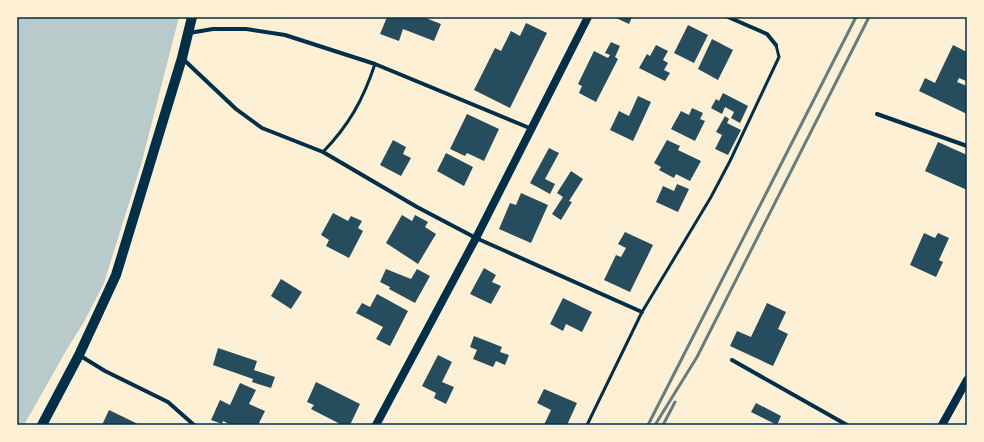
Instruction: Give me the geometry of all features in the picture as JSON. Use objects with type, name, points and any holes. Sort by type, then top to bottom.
[{"type":"main road","points":[[42,425],[79,355],[116,276],[182,58],[192,17]]},
{"type":"main road","points":[[376,425],[476,238],[588,17]]},
{"type":"main road","points":[[942,425],[967,380]]},
{"type":"street","points":[[728,17],[767,34],[776,45]]},
{"type":"street","points":[[189,33],[213,29],[246,29],[286,34],[375,64],[532,129]]},
{"type":"street","points":[[182,58],[236,109],[262,128],[323,152],[417,208],[476,238],[642,312]]},
{"type":"street","points":[[877,114],[967,146]]},
{"type":"street","points":[[79,355],[105,371],[168,402],[194,425]]},
{"type":"street","points":[[732,360],[847,425]]},
{"type":"lane","points":[[587,425],[642,312],[711,197],[730,161],[779,57],[776,45]]},
{"type":"lane","points":[[323,152],[352,118],[366,90],[375,64]]},
{"type":"shaded area","points":[[17,17],[179,17],[141,165],[104,283],[84,322],[24,425],[17,425]]},
{"type":"building","points":[[387,17],[423,17],[441,24],[434,41],[403,29],[399,41],[380,34]]},
{"type":"building","points":[[614,17],[632,17],[629,24]]},
{"type":"building","points":[[526,23],[547,33],[510,108],[474,90],[495,48],[501,51],[511,31],[520,36]]},
{"type":"building","points":[[688,25],[708,35],[694,63],[674,53]]},
{"type":"building","points":[[712,39],[733,50],[718,80],[698,69]]},
{"type":"building","points":[[611,42],[620,46],[615,57],[618,59],[596,102],[579,93],[582,86],[578,84],[594,51],[608,58],[610,55],[605,53]]},
{"type":"building","points":[[656,45],[668,51],[663,60],[668,63],[664,70],[670,73],[665,81],[639,68],[647,54],[650,56]]},
{"type":"building","points":[[953,45],[967,52],[967,79],[966,81],[959,78],[957,82],[967,86],[967,114],[919,91],[925,78],[935,83]]},
{"type":"building","points":[[723,93],[748,106],[740,123],[731,118],[734,112],[725,107],[722,114],[711,108],[716,99],[719,101]]},
{"type":"building","points":[[638,96],[651,102],[633,141],[610,130],[619,111],[629,116]]},
{"type":"building","points":[[692,108],[703,113],[700,119],[705,121],[695,141],[671,129],[681,111],[689,115]]},
{"type":"building","points":[[467,114],[499,129],[484,161],[467,153],[465,156],[450,149]]},
{"type":"building","points":[[725,116],[729,119],[727,123],[741,130],[728,155],[715,149],[722,135],[716,132]]},
{"type":"building","points":[[393,140],[406,147],[403,154],[411,158],[401,176],[380,165]]},
{"type":"building","points":[[667,140],[680,146],[678,150],[701,161],[690,181],[676,174],[674,178],[659,170],[661,167],[654,163]]},
{"type":"building","points":[[938,142],[967,155],[967,190],[925,171]]},
{"type":"building","points":[[549,148],[559,153],[545,179],[555,184],[550,194],[530,183]]},
{"type":"building","points":[[446,153],[473,167],[464,186],[437,171]]},
{"type":"building","points":[[571,171],[583,179],[569,201],[572,202],[561,220],[552,214],[563,197],[557,193]]},
{"type":"building","points":[[677,184],[689,189],[678,212],[656,202],[663,186],[674,191]]},
{"type":"building","points":[[521,193],[548,205],[531,243],[499,229],[510,203],[516,205]]},
{"type":"building","points":[[333,213],[348,221],[351,216],[362,221],[358,228],[363,231],[349,258],[326,246],[329,240],[321,235]]},
{"type":"building","points":[[402,215],[412,221],[415,215],[428,222],[425,227],[436,234],[418,264],[386,243]]},
{"type":"building","points":[[625,232],[653,245],[630,292],[604,280],[616,255],[621,257],[626,248],[618,244]]},
{"type":"building","points":[[924,233],[935,238],[938,233],[949,238],[939,260],[943,262],[936,277],[910,265]]},
{"type":"building","points":[[484,268],[496,275],[492,282],[501,286],[491,304],[470,294]]},
{"type":"building","points":[[386,269],[411,279],[417,269],[430,276],[415,303],[389,289],[390,287],[380,282]]},
{"type":"building","points":[[281,279],[302,292],[291,309],[271,296]]},
{"type":"building","points":[[377,294],[408,311],[390,346],[376,339],[383,327],[356,313],[362,303],[370,307]]},
{"type":"building","points":[[563,298],[592,312],[582,332],[566,324],[563,331],[550,324]]},
{"type":"building","points":[[767,303],[786,312],[778,329],[788,334],[773,366],[730,346],[737,331],[751,337]]},
{"type":"building","points":[[474,336],[502,347],[500,352],[509,355],[505,365],[496,361],[493,367],[473,359],[477,350],[470,347]]},
{"type":"building","points":[[218,348],[257,361],[254,370],[275,377],[271,388],[252,382],[253,379],[213,365]]},
{"type":"building","points":[[438,355],[452,362],[442,382],[454,387],[446,404],[434,398],[436,393],[422,386]]},
{"type":"building","points":[[316,382],[360,404],[350,425],[342,425],[311,409],[314,405],[307,402]]},
{"type":"building","points":[[240,383],[256,390],[249,404],[265,411],[258,425],[231,425],[223,421],[222,424],[211,420],[220,400],[230,405]]},
{"type":"building","points":[[544,389],[577,403],[567,425],[544,425],[551,410],[537,403]]},
{"type":"building","points":[[756,403],[781,416],[777,425],[751,412]]},
{"type":"building","points":[[109,410],[140,425],[102,425]]},
{"type":"railway","points":[[648,425],[856,17]]},
{"type":"railway","points":[[655,425],[697,357],[869,17]]},
{"type":"railway","points":[[663,425],[675,402]]}]
